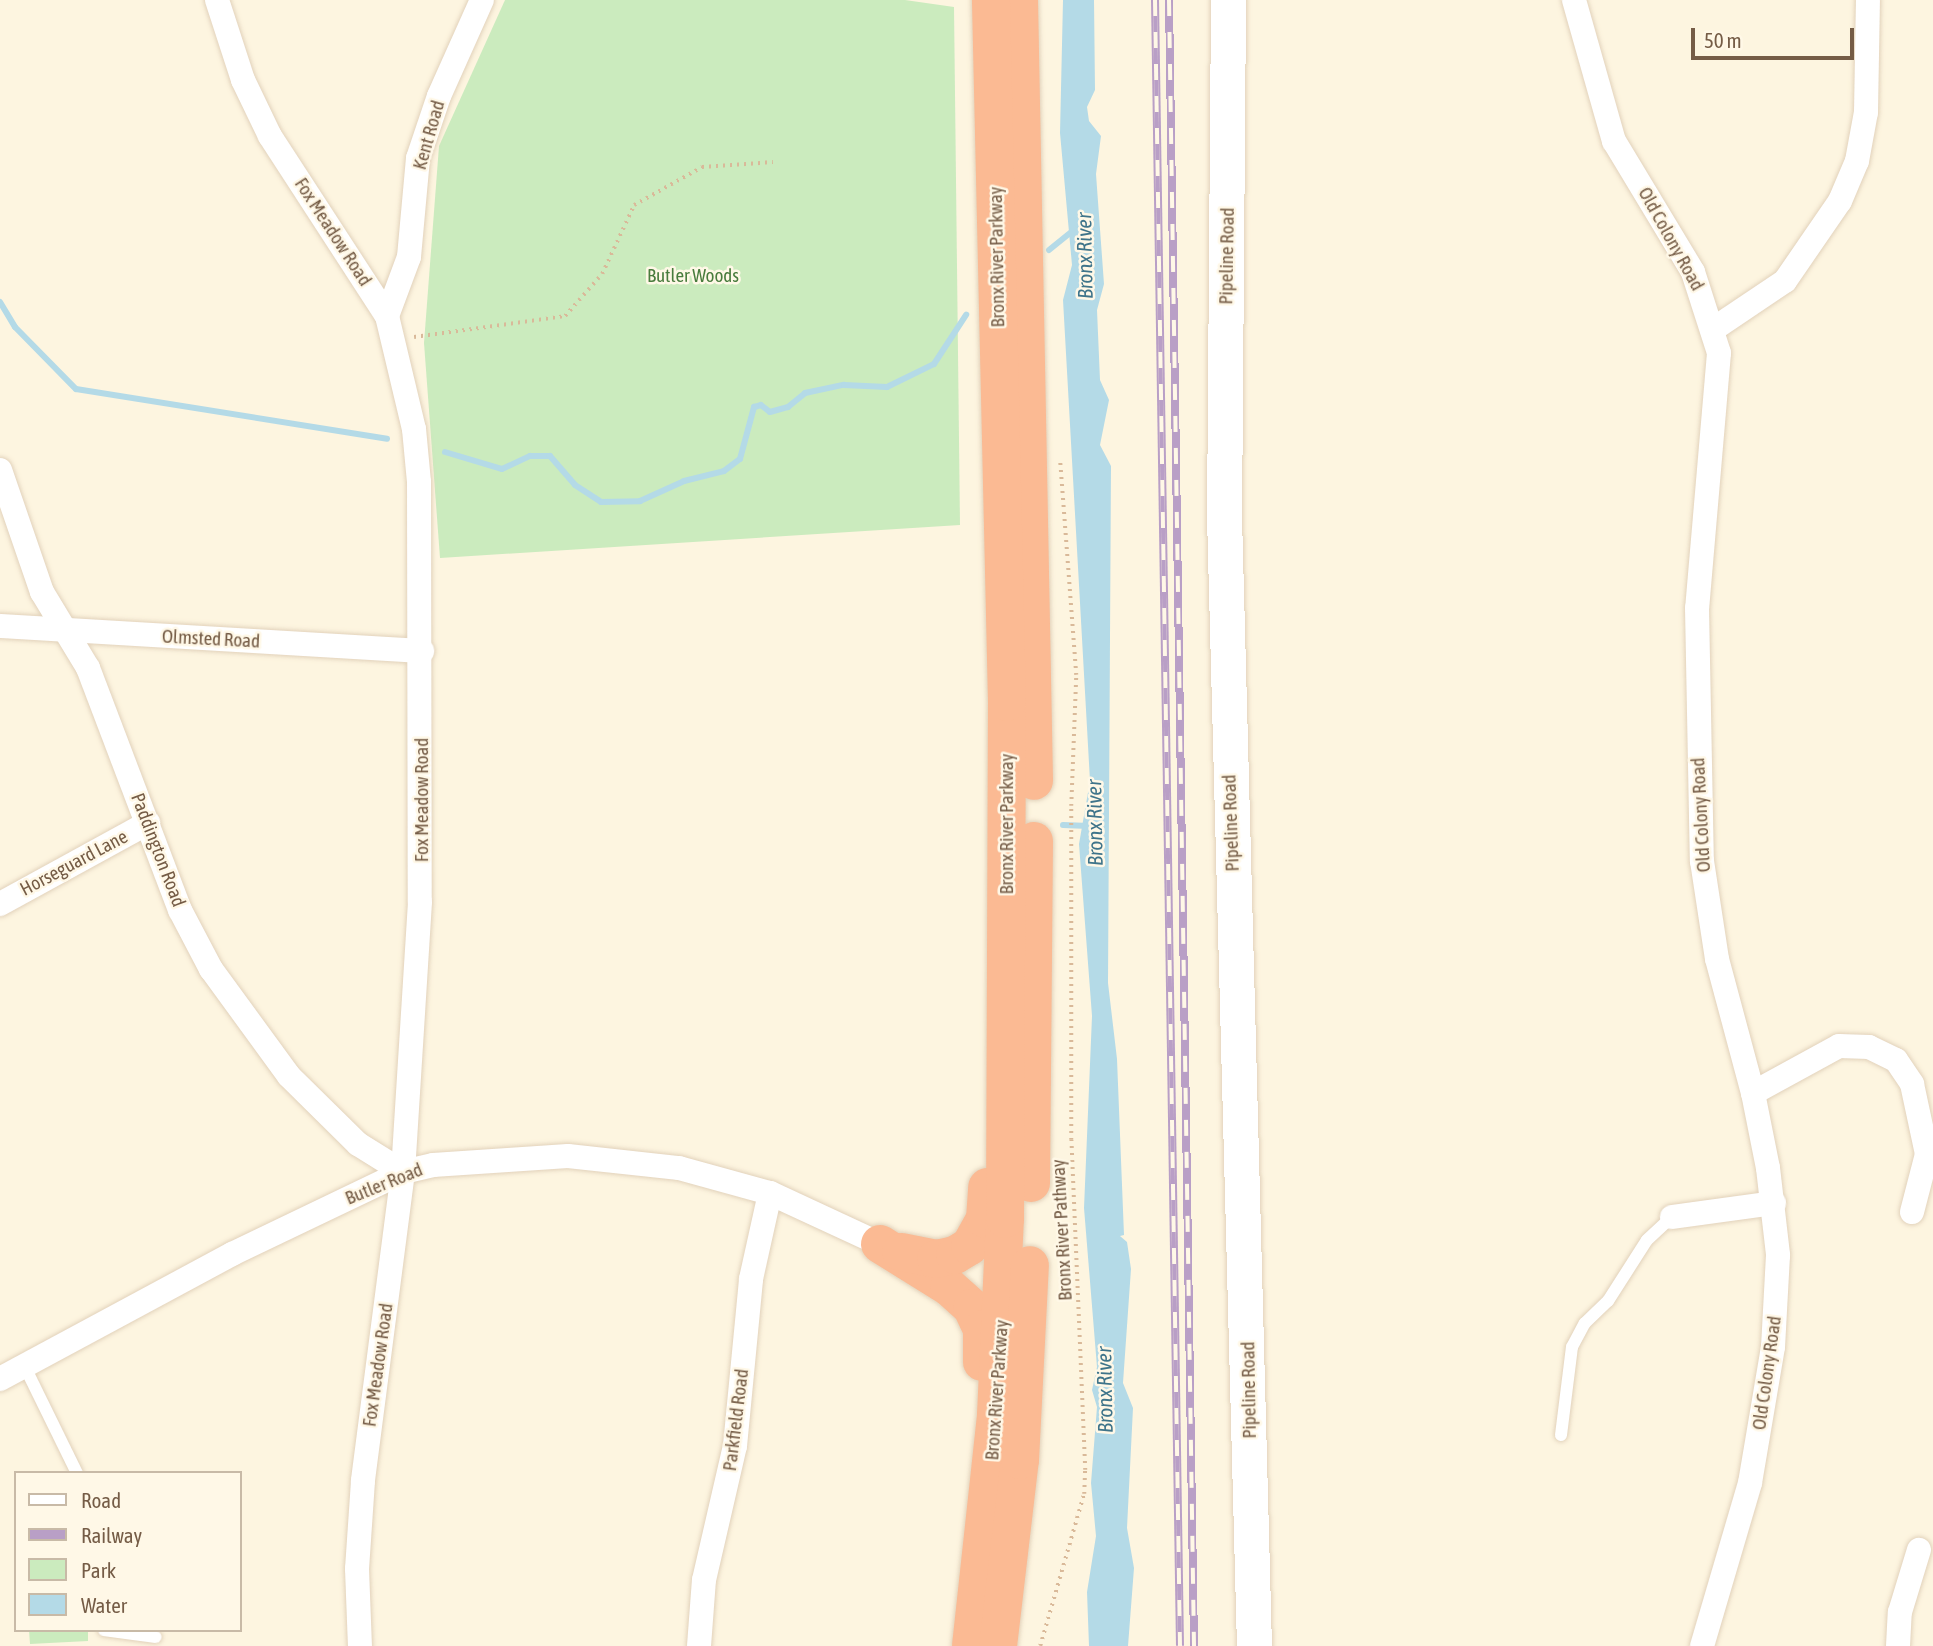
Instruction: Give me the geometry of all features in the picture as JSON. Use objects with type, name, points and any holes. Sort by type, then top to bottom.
[{"type":"highway","name":"Bronx River Parkway","points":[[968,1646],[999,1365],[1005,1025],[1007,702],[991,0]]},
{"type":"highway","name":"Bronx River Parkway","points":[[998,1646],[1021,1446],[1030,1261],[1034,702],[1019,0]]},
{"type":"highway","points":[[880,1244],[917,1258],[936,1259],[955,1255],[975,1239],[986,1211],[989,1128],[1005,1025]]},
{"type":"highway","points":[[880,1244],[959,1295],[972,1308],[982,1329],[968,1646]]},
{"type":"street","name":"Fox Meadow Road","points":[[217,0],[243,80],[270,135],[387,316],[395,340],[414,429],[419,482],[422,651],[420,902],[403,1172],[363,1482],[358,1569],[360,1646]]},
{"type":"street","name":"Kent Road","points":[[387,316],[409,257],[418,158],[439,96],[482,0]]},
{"type":"street","name":"Pipeline Road","points":[[1228,0],[1224,516],[1254,1646]]},
{"type":"street","name":"Old Colony Road","points":[[1574,0],[1614,141],[1675,237],[1714,328],[1718,397],[1697,608],[1698,794],[1717,959],[1753,1093],[1774,1203],[1777,1298],[1763,1412],[1747,1495],[1702,1646]]},
{"type":"street","points":[[1714,328],[1785,281],[1840,201],[1863,135],[1868,0]]},
{"type":"street","name":"Paddington Road","points":[[0,470],[42,592],[88,667],[180,910],[211,970],[264,1046],[325,1114],[358,1144],[403,1172]]},
{"type":"street","name":"Olmsted Road","points":[[0,625],[422,651]]},
{"type":"street","name":"Horseguard Lane","points":[[0,904],[148,823]]},
{"type":"street","points":[[1753,1093],[1839,1046],[1869,1047],[1896,1060],[1912,1084],[1927,1154],[1912,1212]]},
{"type":"street","name":"Butler Road","points":[[0,1379],[232,1254],[403,1172],[433,1165],[568,1156],[679,1168],[770,1194],[880,1244]]},
{"type":"street","name":"Parkfield Road","points":[[699,1646],[704,1580],[735,1446],[751,1279],[770,1194]]},
{"type":"street","points":[[1672,1217],[1774,1203]]},
{"type":"street","points":[[1898,1646],[1900,1612],[1919,1550]]},
{"type":"lane","points":[[1561,1435],[1572,1346],[1585,1324],[1608,1301],[1647,1240],[1672,1217]]},
{"type":"lane","points":[[24,1365],[76,1471]]},
{"type":"lane","points":[[119,1632],[156,1637]]},
{"type":"path","points":[[395,340],[565,316],[602,274],[634,205],[702,167],[773,162]]},
{"type":"path","name":"Bronx River Pathway","points":[[1040,1646],[1084,1493],[1084,1399],[1071,1140],[1071,806]]},
{"type":"green space","name":"Butler Woods","points":[[505,0],[905,0],[954,7],[960,525],[440,558],[424,343],[439,146]]},
{"type":"green space","points":[[29,1632],[88,1632],[88,1641],[30,1644]]},
{"type":"water","name":"Bronx River","points":[[1063,0],[1094,0],[1095,90],[1087,107],[1089,121],[1101,136],[1096,174],[1104,284],[1097,310],[1100,380],[1109,400],[1100,445],[1111,466],[1108,983],[1117,1059],[1124,1235],[1120,1236],[1127,1242],[1131,1269],[1123,1383],[1133,1408],[1127,1528],[1134,1568],[1128,1646],[1089,1646],[1087,1592],[1096,1536],[1091,1483],[1097,1407],[1092,1390],[1097,1367],[1084,1208],[1092,1016],[1079,844],[1090,781],[1063,300],[1072,265],[1060,133]]},
{"type":"waterway","name":"Bronx River","points":[[1049,250],[1075,229]]},
{"type":"waterway","points":[[0,302],[15,327],[76,389],[387,439]]},
{"type":"waterway","points":[[445,452],[502,469],[530,456],[550,456],[575,485],[601,502],[640,501],[684,481],[724,471],[740,459],[754,407],[761,405],[770,412],[788,407],[805,393],[844,385],[887,387],[934,364],[966,315]]},
{"type":"waterway","name":"Bronx River","points":[[1063,825],[1089,826]]},
{"type":"railway","points":[[1155,0],[1180,1646]]},
{"type":"railway","points":[[1169,0],[1194,1646]]}]
